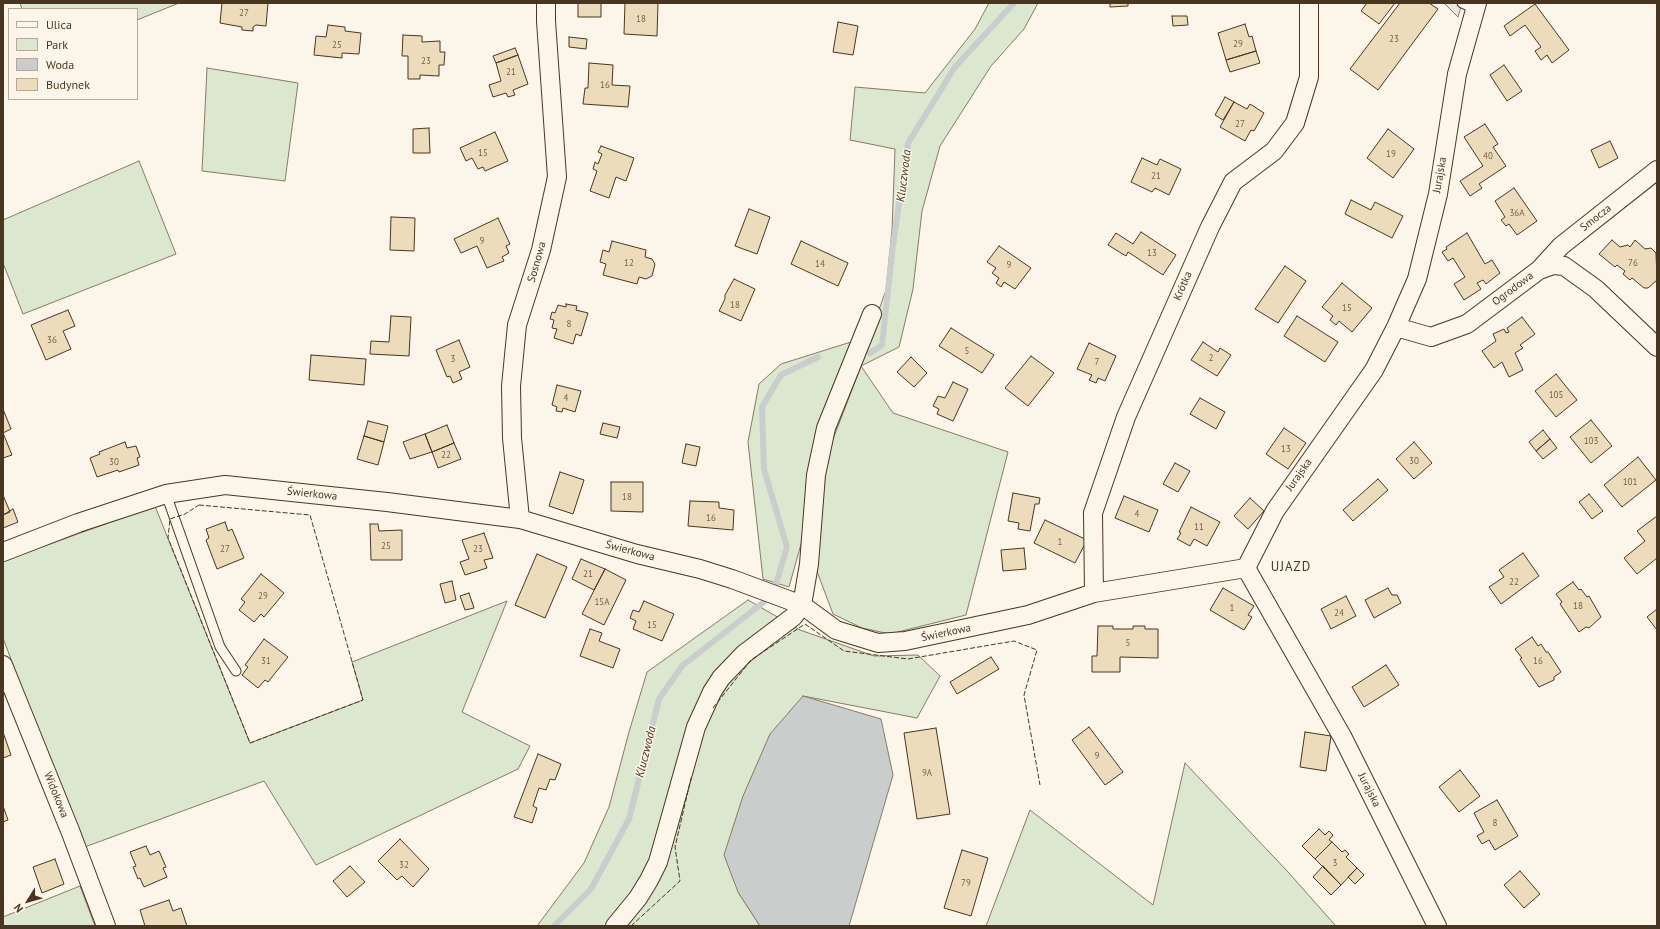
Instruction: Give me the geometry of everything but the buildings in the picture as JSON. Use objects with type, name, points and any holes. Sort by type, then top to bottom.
[{"type":"street","name":"Sosnowa","points":[[520,520],[512,431],[511,386],[517,324],[541,250],[557,177],[546,3]]},
{"type":"street","name":"Krótka","points":[[1094,593],[1093,513],[1126,417],[1210,227],[1233,182],[1274,151],[1295,123],[1308,77],[1309,3]]},
{"type":"street","name":"Jurajska","points":[[1437,926],[1343,738],[1246,568],[1275,511],[1374,370],[1396,327],[1417,279],[1438,194],[1457,74],[1471,5]]},
{"type":"street","name":"Smocza","points":[[1539,270],[1561,246],[1657,170]]},
{"type":"street","name":"Ogrodowa","points":[[1396,327],[1431,337],[1467,324],[1539,270],[1553,265],[1564,266],[1596,289],[1657,347]]},
{"type":"street","points":[[615,926],[638,898],[658,862],[696,727],[712,692],[722,678],[744,654],[793,617],[802,605],[809,564],[816,475],[826,428],[872,314]]},
{"type":"street","name":"Świerkowa","points":[[3,552],[78,523],[166,494],[226,485],[388,502],[520,520],[637,554],[700,569],[802,605],[836,630],[878,643],[905,641],[1028,615],[1094,593],[1246,568]]},
{"type":"street","name":"Widokowa","points":[[3,665],[71,833],[106,926]]},
{"type":"lane","points":[[166,494],[220,647],[236,671]]},
{"type":"green space","points":[[20,3],[179,3],[138,20],[138,8],[22,8]]},
{"type":"green space","points":[[989,3],[1038,3],[1024,29],[991,66],[940,146],[922,211],[913,289],[899,347],[861,366],[866,346],[886,290],[892,230],[895,149],[850,140],[855,87],[925,93],[975,29]]},
{"type":"green space","points":[[207,68],[298,83],[285,181],[202,171]]},
{"type":"green space","points":[[139,161],[176,254],[23,314],[3,263],[3,220]]},
{"type":"green space","points":[[851,342],[803,537],[789,587],[763,579],[748,442],[759,384],[781,364]]},
{"type":"green space","points":[[861,366],[893,413],[1008,452],[966,615],[890,634],[862,628],[833,614],[815,566],[822,468]]},
{"type":"green space","points":[[155,506],[250,743],[363,700],[352,662],[507,601],[462,712],[530,746],[518,769],[316,865],[264,781],[82,848],[3,638],[3,561]]},
{"type":"green space","points":[[748,600],[800,630],[874,656],[918,655],[940,676],[917,718],[803,696],[738,892],[760,926],[537,926],[584,863],[609,807],[647,672]]},
{"type":"green space","points":[[1185,763],[1289,873],[1335,925],[1334,926],[986,926],[1030,810],[1153,905]]},
{"type":"green space","points":[[80,886],[95,926],[3,926],[3,917]]},
{"type":"shaded area","points":[[1444,3],[1462,3],[1458,17]]},
{"type":"water","points":[[803,696],[881,719],[893,775],[849,926],[760,926],[738,892],[724,855],[743,796],[770,734]]},
{"type":"waterway","name":"Kluczwoda","points":[[870,353],[882,345],[893,245],[908,143],[955,67],[1014,3]]},
{"type":"waterway","name":"Kluczwoda","points":[[776,584],[787,547],[764,469],[762,407],[781,375],[818,357]]},
{"type":"waterway","name":"Kluczwoda","points":[[554,926],[591,889],[629,819],[659,699],[682,666],[765,601]]},
{"type":"fence","points":[[199,505],[310,515],[363,700],[250,743],[168,538],[170,519],[185,514],[199,505]]},
{"type":"fence","points":[[713,708],[751,660],[805,624],[844,651],[908,659],[1014,641],[1037,650],[1024,695],[1040,785]]},
{"type":"fence","points":[[631,926],[680,881],[675,847],[691,778]]},
{"type":"district","name":"UJAZD","points":[[1291,567]]}]
